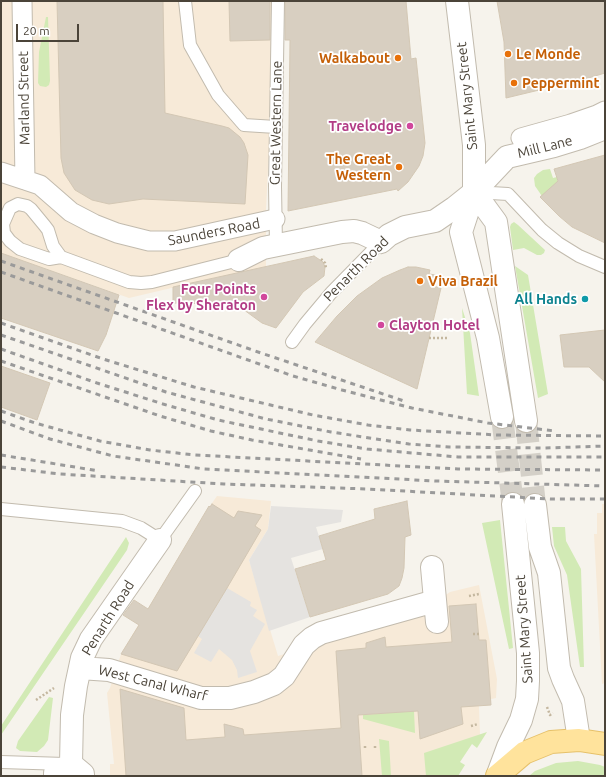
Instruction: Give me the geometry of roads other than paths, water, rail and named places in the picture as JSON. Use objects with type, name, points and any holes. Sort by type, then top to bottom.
[{"type":"main road","points":[[498,775],[524,753],[551,742],[596,740]]},
{"type":"street","name":"Saint Mary Street","points":[[457,1],[474,145],[474,192],[461,232],[488,338],[502,417]]},
{"type":"street","name":"Marland Street","points":[[24,6],[25,180]]},
{"type":"street","name":"Mill Lane","points":[[521,138],[571,124],[605,111]]},
{"type":"street","name":"Mill Lane","points":[[474,192],[506,157],[554,146],[605,128]]},
{"type":"street","name":"Saunders Road","points":[[1,172],[40,185],[71,212],[94,224],[117,233],[149,241],[175,241],[275,219]]},
{"type":"street","name":"Penarth Road","points":[[381,242],[389,235],[405,228],[435,221],[474,192]]},
{"type":"street","points":[[474,192],[496,222],[526,421]]},
{"type":"street","name":"Saunders Road","points":[[239,260],[263,248],[348,231],[362,233],[381,242]]},
{"type":"street","name":"Saint Mary Street","points":[[498,775],[508,747],[521,720],[527,699],[528,681],[528,654],[512,504]]},
{"type":"street","name":"Saint Mary Street","points":[[536,505],[540,547],[549,573],[559,668],[573,701],[596,740]]},
{"type":"street","name":"Penarth Road","points":[[70,772],[72,715],[82,658],[91,639],[160,540]]},
{"type":"street","name":"West Canal Wharf","points":[[80,668],[109,670],[201,698],[230,698],[254,692],[274,684],[284,676],[304,645],[321,633],[436,612],[432,567]]},
{"type":"lane","points":[[185,1],[190,45],[218,96],[244,125],[276,127]]},
{"type":"lane","name":"Great Western Lane","points":[[276,245],[275,219],[278,1]]},
{"type":"lane","points":[[474,192],[508,194],[542,230],[558,243],[579,256],[605,267]]},
{"type":"lane","points":[[60,257],[53,246],[45,226],[27,206],[18,204],[10,208],[5,219],[3,229],[10,241],[20,249],[49,259],[60,257],[129,282],[152,282],[239,260]]},
{"type":"lane","name":"Penarth Road","points":[[292,342],[304,324],[331,293],[381,242]]},
{"type":"lane","name":"Penarth Road","points":[[160,540],[195,491]]},
{"type":"lane","points":[[1,509],[122,521],[141,528],[160,540]]},
{"type":"lane","points":[[1,762],[70,772]]},
{"type":"tunnel","points":[[502,417],[513,504]]},
{"type":"tunnel","points":[[526,421],[535,505]]},
{"type":"railway","points":[[1,261],[261,353],[407,402]]},
{"type":"railway","points":[[1,272],[293,376],[412,408],[488,423],[555,431]]},
{"type":"railway","points":[[1,323],[103,359],[194,387],[313,415],[368,425],[410,430],[497,435],[605,436]]},
{"type":"railway","points":[[1,335],[166,392],[266,419],[331,432],[409,444],[449,447],[545,448],[605,446]]},
{"type":"railway","points":[[1,349],[97,383],[218,420],[318,441],[367,449],[458,457],[605,457]]},
{"type":"railway","points":[[1,361],[160,416],[211,431],[252,440],[361,459]]},
{"type":"railway","points":[[1,411],[35,423],[100,441],[150,450],[195,455],[458,469],[605,470]]},
{"type":"railway","points":[[1,421],[50,439],[113,456],[204,469],[436,481],[605,486]]},
{"type":"railway","points":[[1,455],[99,471]]},
{"type":"railway","points":[[1,467],[60,474],[224,484],[367,489],[550,499],[605,499]]},
{"type":"place","name":"Le Monde","points":[[508,54]]},
{"type":"place","name":"Walkabout","points":[[398,58]]},
{"type":"place","name":"Peppermint","points":[[514,83]]},
{"type":"place","name":"Travelodge","points":[[410,126]]},
{"type":"place","name":"The Great Western","points":[[399,167]]},
{"type":"place","name":"Viva Brazil","points":[[420,281]]},
{"type":"place","name":"Four Points Flex by Sheraton","points":[[264,297]]},
{"type":"place","name":"All Hands","points":[[585,299]]},
{"type":"place","name":"Clayton Hotel","points":[[381,325]]}]
